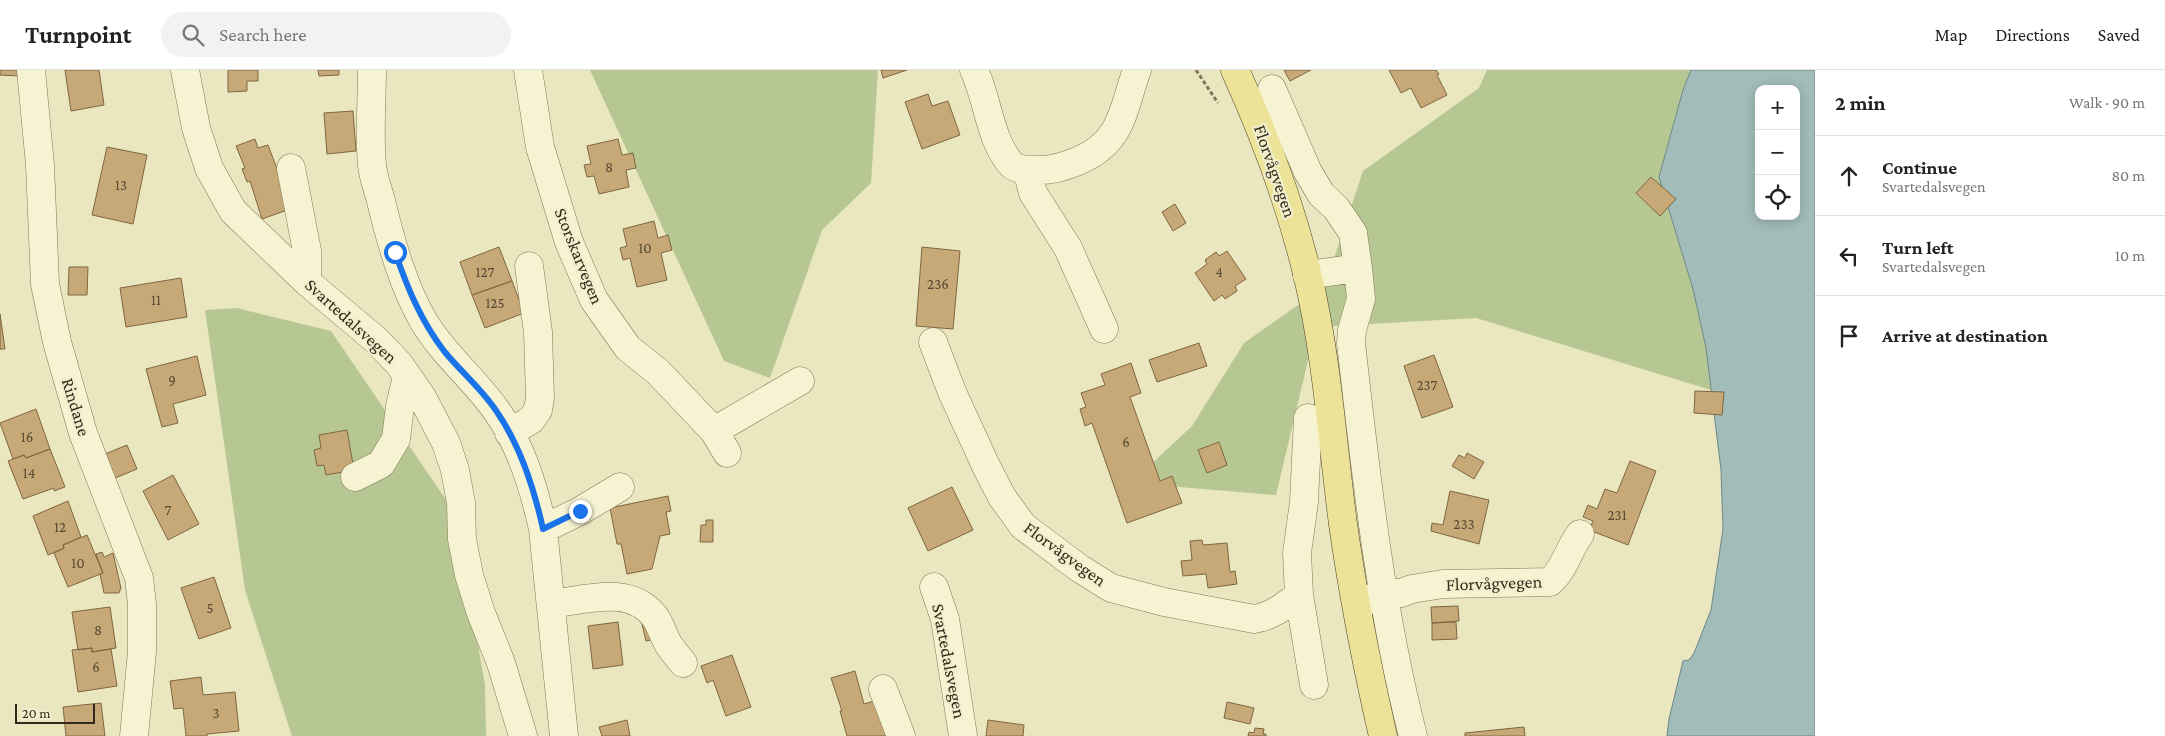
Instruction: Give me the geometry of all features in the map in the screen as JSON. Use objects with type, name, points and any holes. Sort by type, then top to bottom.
[{"type":"main road","name":"Florvågvegen","points":[[1235,70],[1273,159],[1307,275],[1323,359],[1344,525],[1357,606],[1383,736]]},
{"type":"street","name":"Rindane","points":[[32,70],[41,174],[45,284],[57,342],[83,433],[138,578],[142,604],[142,652],[134,736]]},
{"type":"street","name":"Svartedalsvegen","points":[[185,70],[196,128],[209,168],[233,211],[307,282],[376,340],[399,364],[422,397],[446,443],[455,470],[461,503],[462,539],[469,575],[481,613],[504,671],[523,736]]},
{"type":"street","points":[[372,70],[370,137],[372,166],[402,273],[424,322],[444,351],[497,411],[530,478],[543,529],[564,736]]},
{"type":"street","name":"Storskarvegen","points":[[528,70],[540,147],[569,242],[594,300],[628,348],[658,372],[721,442],[800,381]]},
{"type":"street","points":[[974,70],[1002,151],[1014,167],[1027,170],[1050,170],[1070,164],[1089,156],[1105,146],[1118,127],[1137,70]]},
{"type":"street","name":"Florvågvegen","points":[[1272,89],[1308,172],[1321,194],[1340,213],[1353,233],[1361,299],[1352,330],[1351,342],[1370,513],[1395,655],[1413,736]]},
{"type":"street","points":[[291,168],[307,251],[307,282]]},
{"type":"street","points":[[1027,170],[1033,193],[1068,248],[1104,329]]},
{"type":"street","points":[[509,433],[531,420],[538,410],[540,398],[538,332],[529,266]]},
{"type":"street","points":[[1307,275],[1358,268]]},
{"type":"street","name":"Florvågvegen","points":[[933,342],[952,392],[1002,497],[1023,526],[1079,568],[1110,588],[1164,602],[1246,618],[1263,617],[1279,610],[1299,595]]},
{"type":"street","points":[[355,477],[380,464],[396,439],[400,406],[407,376]]},
{"type":"street","points":[[1308,418],[1304,502],[1297,554],[1299,595],[1314,685]]},
{"type":"street","points":[[543,529],[580,511],[620,487]]},
{"type":"street","name":"Florvågvegen","points":[[1357,606],[1383,592],[1401,593],[1412,589],[1443,584],[1550,582],[1563,568],[1568,554],[1580,534]]},
{"type":"street","name":"Svartedalsvegen","points":[[934,587],[945,618],[963,736]]},
{"type":"street","points":[[551,604],[613,595],[630,599],[648,610],[656,618],[668,644],[683,663]]},
{"type":"street","points":[[883,690],[901,736]]},
{"type":"green space","points":[[590,70],[878,70],[871,183],[822,230],[770,378],[724,361]]},
{"type":"green space","points":[[1487,70],[1691,70],[1683,90],[1659,177],[1693,289],[1706,348],[1711,390],[1476,318],[1316,327],[1276,495],[1131,483],[1192,426],[1244,343],[1325,286],[1363,171],[1479,88]]},
{"type":"green space","points":[[237,308],[331,331],[455,513],[485,685],[486,736],[292,736],[245,590],[205,310]]},
{"type":"water","points":[[1691,70],[1815,70],[1815,736],[1667,736],[1669,719],[1683,661],[1689,660],[1694,653],[1711,610],[1723,529],[1721,470],[1706,348],[1693,289],[1659,177],[1683,90]]},
{"type":"building","points":[[0,70],[19,70],[19,76],[0,75]]},
{"type":"building","points":[[65,70],[99,70],[104,105],[71,111]]},
{"type":"building","points":[[228,70],[258,70],[258,81],[247,81],[247,91],[228,92]]},
{"type":"building","points":[[318,70],[339,70],[339,75],[319,76]]},
{"type":"building","points":[[881,70],[907,70],[883,78]]},
{"type":"building","points":[[1284,70],[1311,70],[1290,81]]},
{"type":"building","points":[[1389,70],[1436,70],[1447,95],[1421,108],[1411,88],[1401,93]]},
{"type":"building","points":[[928,94],[932,106],[948,101],[960,135],[922,149],[905,102]]},
{"type":"building","points":[[353,111],[356,151],[327,154],[324,113]]},
{"type":"building","points":[[255,139],[258,148],[268,145],[290,209],[262,219],[250,181],[247,182],[242,169],[245,168],[236,146]]},
{"type":"building","points":[[618,139],[622,155],[633,153],[636,168],[626,170],[629,187],[599,194],[594,176],[587,177],[584,165],[591,164],[587,146]]},
{"type":"building","points":[[107,147],[147,155],[133,224],[92,215]]},
{"type":"building","points":[[1651,177],[1676,199],[1660,216],[1636,193]]},
{"type":"building","points":[[1175,204],[1186,223],[1173,231],[1162,212]]},
{"type":"building","points":[[654,221],[658,238],[668,235],[672,250],[661,253],[667,280],[637,287],[630,258],[623,260],[620,248],[627,246],[623,229]]},
{"type":"building","points":[[499,247],[512,281],[472,295],[460,262]]},
{"type":"building","points":[[922,247],[960,251],[953,329],[916,326]]},
{"type":"building","points":[[1227,251],[1246,279],[1235,286],[1237,291],[1225,299],[1222,295],[1214,301],[1195,273],[1207,264],[1205,260],[1216,252],[1219,256]]},
{"type":"building","points":[[69,267],[88,267],[87,295],[68,295]]},
{"type":"building","points":[[181,278],[187,317],[126,327],[120,288]]},
{"type":"building","points":[[512,281],[524,313],[485,328],[472,295]]},
{"type":"building","points":[[0,314],[5,349],[0,349]]},
{"type":"building","points":[[1199,343],[1207,366],[1157,382],[1149,360]]},
{"type":"building","points":[[1434,355],[1453,407],[1422,418],[1404,366]]},
{"type":"building","points":[[197,356],[206,395],[173,404],[178,423],[162,427],[146,369]]},
{"type":"building","points":[[1131,363],[1141,393],[1130,397],[1160,481],[1172,476],[1182,503],[1127,523],[1092,423],[1085,426],[1080,409],[1086,407],[1081,393],[1105,385],[1101,374]]},
{"type":"building","points":[[1695,391],[1724,392],[1722,415],[1694,413]]},
{"type":"building","points":[[36,409],[50,449],[26,458],[24,455],[13,459],[0,423]]},
{"type":"building","points":[[347,430],[354,470],[326,475],[324,465],[317,466],[314,450],[321,448],[319,435]]},
{"type":"building","points":[[1219,442],[1227,465],[1207,473],[1198,450]]},
{"type":"building","points":[[127,445],[137,469],[115,478],[105,454]]},
{"type":"building","points":[[50,449],[65,487],[54,491],[54,488],[23,499],[8,461],[24,455],[26,458]]},
{"type":"building","points":[[1467,453],[1484,462],[1474,479],[1452,466],[1459,455],[1465,458]]},
{"type":"building","points":[[1630,461],[1656,471],[1628,545],[1589,530],[1593,521],[1583,517],[1588,505],[1597,509],[1605,489],[1617,493]]},
{"type":"building","points":[[173,475],[199,524],[168,540],[143,491]]},
{"type":"building","points":[[952,487],[973,530],[928,551],[908,508]]},
{"type":"building","points":[[1450,491],[1489,500],[1479,544],[1431,531],[1432,523],[1443,525]]},
{"type":"building","points":[[668,496],[671,511],[666,512],[670,534],[660,536],[652,569],[627,574],[621,544],[617,544],[610,508]]},
{"type":"building","points":[[68,501],[81,537],[63,545],[64,548],[48,555],[33,516]]},
{"type":"building","points":[[706,520],[713,520],[713,542],[700,542],[701,525],[706,525]]},
{"type":"building","points":[[87,535],[103,573],[68,587],[54,553],[64,548],[63,545]]},
{"type":"building","points":[[1202,540],[1203,545],[1227,543],[1230,572],[1235,571],[1237,584],[1208,588],[1206,574],[1183,576],[1181,561],[1192,560],[1190,541]]},
{"type":"building","points":[[102,552],[104,557],[113,553],[121,588],[119,593],[104,593],[100,574],[103,573],[96,554]]},
{"type":"building","points":[[214,577],[231,628],[199,639],[181,588]]},
{"type":"building","points":[[1458,606],[1459,621],[1432,623],[1431,607]]},
{"type":"building","points":[[110,607],[116,648],[92,652],[92,648],[78,650],[72,612]]},
{"type":"building","points":[[641,620],[659,638],[646,641]]},
{"type":"building","points":[[618,622],[623,665],[593,669],[588,626]]},
{"type":"building","points":[[1456,622],[1457,639],[1432,640],[1432,623]]},
{"type":"building","points":[[92,648],[92,652],[111,649],[117,686],[78,692],[72,650]]},
{"type":"building","points":[[732,655],[751,707],[726,716],[713,680],[707,683],[701,666]]},
{"type":"building","points":[[855,671],[864,704],[884,698],[896,736],[847,736],[840,711],[842,711],[831,678]]},
{"type":"building","points":[[201,677],[203,695],[235,692],[239,731],[207,734],[207,736],[186,736],[183,708],[174,709],[170,681]]},
{"type":"building","points":[[1227,702],[1254,708],[1250,724],[1224,718]]},
{"type":"building","points":[[101,703],[105,736],[66,736],[63,707]]},
{"type":"building","points":[[627,720],[630,736],[602,736],[599,727]]},
{"type":"building","points":[[988,720],[1024,725],[1023,736],[986,736]]},
{"type":"building","points":[[1524,727],[1525,736],[1465,736],[1465,733]]},
{"type":"building","points":[[1255,728],[1264,729],[1263,734],[1266,734],[1266,736],[1248,736],[1249,732],[1254,733]]},
{"type":"route","points":[[395,252],[402,273],[424,322],[444,351],[497,411],[509,433],[530,478],[543,529],[580,511]]}]
